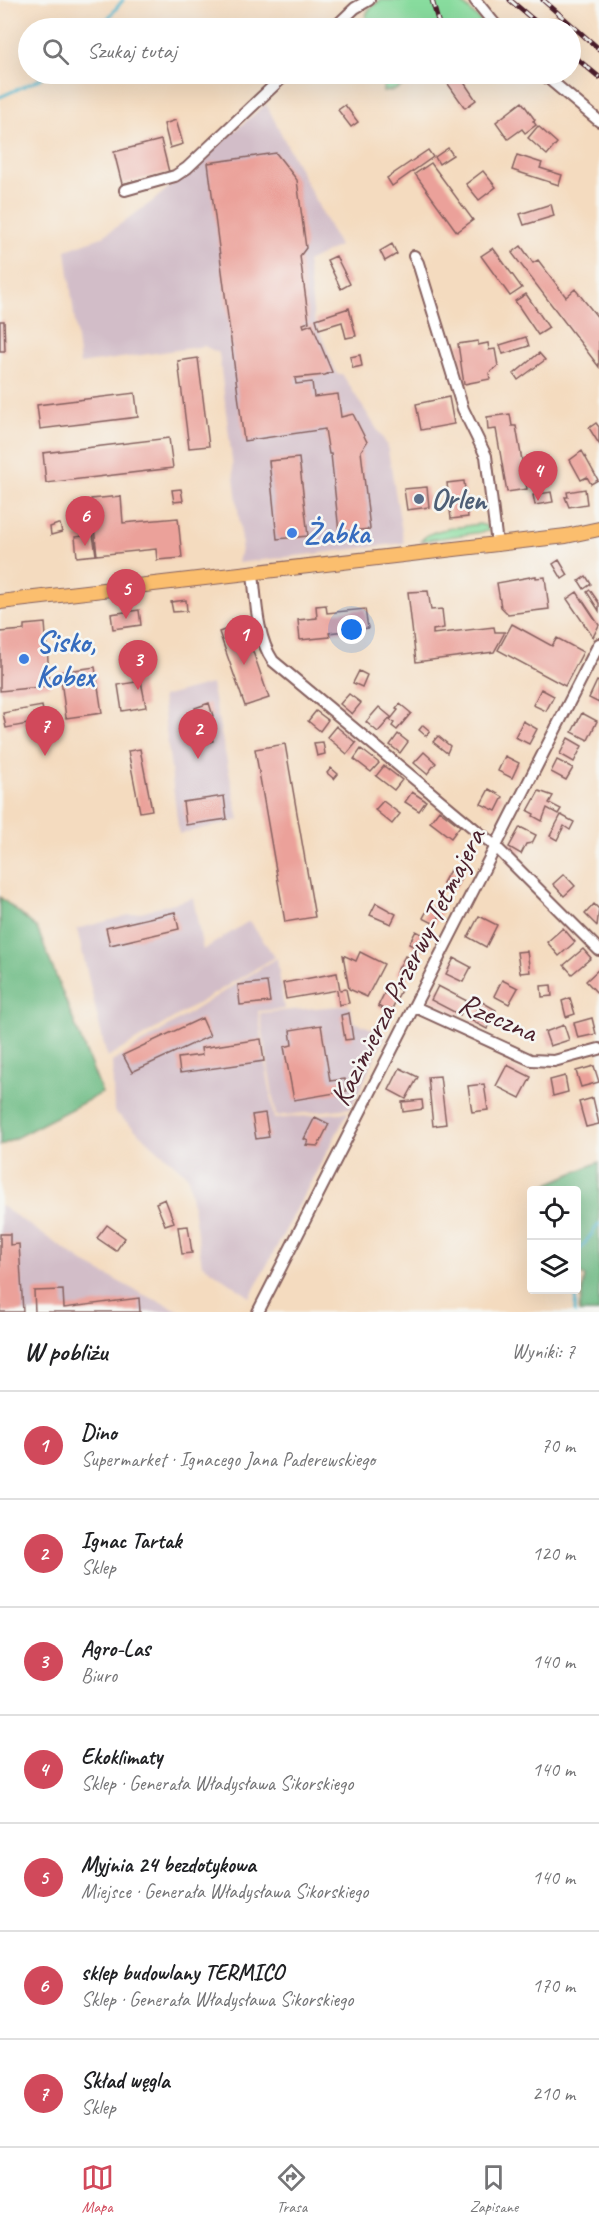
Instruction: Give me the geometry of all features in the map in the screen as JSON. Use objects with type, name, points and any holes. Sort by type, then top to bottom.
[{"type":"main road","points":[[0,602],[566,536],[599,529]]},
{"type":"street","points":[[344,18],[355,8],[369,0]]},
{"type":"street","points":[[475,0],[490,18]]},
{"type":"street","points":[[125,190],[175,176],[187,168],[275,84]]},
{"type":"street","points":[[555,84],[599,122]]},
{"type":"street","points":[[414,256],[436,318],[463,409],[486,456],[497,544]]},
{"type":"street","points":[[253,573],[263,640],[273,662],[495,846],[597,942]]},
{"type":"street","name":"Kazimierza Przerwy-Tetmajera","points":[[258,1312],[599,644]]},
{"type":"street","name":"Rzeczna","points":[[414,1007],[531,1060],[554,1062],[599,1049]]},
{"type":"shaded area","points":[[266,104],[339,246],[307,262],[314,319],[337,374],[342,374],[387,445],[404,543],[238,563],[242,543],[219,353],[204,346],[80,364],[66,250],[102,237],[153,201]]},
{"type":"shaded area","points":[[211,684],[239,820],[179,834],[162,697]]},
{"type":"shaded area","points":[[193,898],[203,950],[249,921],[275,957],[107,1058],[77,929]]},
{"type":"shaded area","points":[[277,958],[284,1009],[258,1011],[274,1119],[348,1112],[250,1297],[202,1264],[188,1176],[114,1111],[112,1062]]},
{"type":"shaded area","points":[[349,1005],[354,1022],[386,1034],[351,1108],[276,1116],[260,1013]]},
{"type":"shaded area","points":[[0,1205],[86,1264],[140,1293],[183,1312],[0,1312]]},
{"type":"green space","points":[[381,0],[459,0],[478,18],[367,18],[367,12]]},
{"type":"green space","points":[[383,84],[406,84],[395,90],[383,92]]},
{"type":"green space","points":[[479,524],[487,526],[489,531],[421,541],[431,533]]},
{"type":"green space","points":[[0,897],[37,928],[102,1093],[0,1146]]},
{"type":"green space","points":[[599,1162],[599,1312],[579,1312],[585,1277],[581,1274],[581,1186],[543,1186]]},
{"type":"building","points":[[448,84],[465,84],[476,100],[465,108]]},
{"type":"building","points":[[522,102],[536,125],[525,133],[522,129],[508,139],[496,122]]},
{"type":"building","points":[[345,105],[358,122],[351,127],[338,110]]},
{"type":"building","points":[[176,120],[183,144],[170,148],[164,124]]},
{"type":"building","points":[[538,126],[557,143],[547,155],[528,138]]},
{"type":"building","points":[[161,140],[169,172],[122,184],[114,152]]},
{"type":"building","points":[[448,148],[453,155],[439,164],[435,157]]},
{"type":"building","points":[[428,150],[433,157],[392,186],[387,178]]},
{"type":"building","points":[[276,153],[297,180],[306,248],[300,256],[309,322],[303,324],[304,327],[312,324],[332,372],[325,375],[295,378],[296,384],[312,382],[314,397],[338,394],[341,417],[353,414],[367,442],[361,451],[370,529],[339,532],[331,454],[329,454],[325,429],[244,441],[208,163]]},
{"type":"building","points":[[517,155],[542,163],[540,168],[562,175],[559,185],[512,170]]},
{"type":"building","points":[[431,163],[473,220],[457,232],[415,174]]},
{"type":"building","points":[[483,171],[496,187],[479,200],[466,184]]},
{"type":"building","points":[[551,204],[554,216],[524,225],[520,214]]},
{"type":"building","points":[[392,244],[397,254],[385,261],[380,251]]},
{"type":"building","points":[[521,246],[533,263],[538,260],[566,297],[575,289],[599,319],[599,367],[512,253]]},
{"type":"building","points":[[493,248],[522,288],[510,296],[481,256]]},
{"type":"building","points":[[336,256],[350,284],[341,289],[327,260]]},
{"type":"building","points":[[526,294],[549,328],[538,335],[515,301]]},
{"type":"building","points":[[349,308],[356,336],[346,338],[342,322],[319,329],[316,319]]},
{"type":"building","points":[[0,321],[4,321],[5,351],[0,351]]},
{"type":"building","points":[[526,337],[529,346],[503,354],[500,345]]},
{"type":"building","points":[[478,341],[478,345],[488,343],[489,350],[495,349],[498,366],[489,373],[490,379],[464,384],[458,344]]},
{"type":"building","points":[[539,353],[545,360],[518,380],[514,374]]},
{"type":"building","points":[[360,355],[362,366],[353,368],[350,357]]},
{"type":"building","points":[[198,358],[209,446],[189,448],[178,361]]},
{"type":"building","points":[[135,393],[138,417],[40,429],[37,405]]},
{"type":"building","points":[[449,397],[454,424],[421,430],[416,404]]},
{"type":"building","points":[[510,414],[512,426],[516,426],[527,489],[507,492],[496,429],[488,430],[487,417]]},
{"type":"building","points":[[596,423],[599,427],[599,444],[589,428]]},
{"type":"building","points":[[169,438],[173,468],[46,483],[43,453]]},
{"type":"building","points":[[582,451],[598,480],[591,484],[587,477],[581,480],[570,460]]},
{"type":"building","points":[[299,458],[308,536],[277,539],[269,461]]},
{"type":"building","points":[[464,481],[468,517],[451,519],[447,483]]},
{"type":"building","points":[[427,487],[429,507],[407,510],[404,489]]},
{"type":"building","points":[[181,489],[183,501],[174,502],[172,490]]},
{"type":"building","points":[[585,489],[587,504],[569,507],[565,497],[568,497],[567,492]]},
{"type":"building","points":[[551,492],[553,502],[535,505],[533,495]]},
{"type":"building","points":[[121,496],[123,523],[178,518],[182,558],[157,560],[156,549],[97,555],[91,499]]},
{"type":"building","points":[[58,524],[62,532],[51,535],[50,527]]},
{"type":"building","points":[[93,535],[96,555],[77,557],[75,537]]},
{"type":"building","points":[[559,560],[568,575],[562,579],[553,564]]},
{"type":"building","points":[[536,576],[536,578],[545,577],[549,609],[508,614],[501,607],[497,583]]},
{"type":"building","points":[[586,576],[591,584],[584,589],[579,581]]},
{"type":"building","points":[[590,590],[599,603],[599,611],[587,592]]},
{"type":"building","points":[[428,591],[431,610],[442,609],[444,628],[433,630],[433,634],[494,627],[495,632],[505,632],[494,652],[416,662],[408,592]]},
{"type":"building","points":[[577,592],[599,625],[593,637],[567,599]]},
{"type":"building","points":[[186,600],[187,611],[173,612],[171,602]]},
{"type":"building","points":[[326,605],[327,613],[365,609],[368,628],[329,633],[330,637],[300,640],[298,620],[317,618],[316,606]]},
{"type":"building","points":[[139,610],[141,625],[113,629],[111,614]]},
{"type":"building","name":"Sisko, Kobex","points":[[45,623],[50,686],[0,691],[0,632],[24,630],[24,625]]},
{"type":"building","points":[[243,623],[269,698],[245,706],[219,632]]},
{"type":"building","points":[[512,624],[552,646],[557,638],[583,652],[565,686],[498,650]]},
{"type":"building","points":[[95,667],[102,713],[66,718],[60,672]]},
{"type":"building","points":[[359,671],[367,675],[362,687],[353,683]]},
{"type":"building","points":[[141,681],[146,707],[122,711],[118,685]]},
{"type":"building","points":[[597,681],[599,682],[599,703],[589,698]]},
{"type":"building","points":[[541,689],[554,696],[546,711],[533,705]]},
{"type":"building","points":[[349,694],[361,703],[352,714],[340,704]]},
{"type":"building","points":[[209,703],[213,716],[199,720],[195,708]]},
{"type":"building","points":[[400,704],[411,713],[397,730],[392,726],[394,723],[390,720]]},
{"type":"building","points":[[42,706],[45,721],[6,728],[3,713]]},
{"type":"building","points":[[379,707],[391,717],[378,732],[366,722]]},
{"type":"building","points":[[316,711],[328,720],[320,731],[308,721]]},
{"type":"building","points":[[582,713],[597,721],[588,740],[572,732]]},
{"type":"building","points":[[523,721],[537,729],[529,744],[515,737]]},
{"type":"building","points":[[423,725],[430,731],[426,736],[419,730]]},
{"type":"building","points":[[336,726],[356,743],[347,754],[327,737]]},
{"type":"building","points":[[398,734],[408,742],[400,753],[390,745]]},
{"type":"building","points":[[211,735],[213,741],[203,744],[201,737]]},
{"type":"building","points":[[438,736],[450,746],[447,753],[433,742]]},
{"type":"building","points":[[568,738],[582,746],[574,762],[560,754]]},
{"type":"building","points":[[323,742],[325,754],[317,756],[314,743]]},
{"type":"building","points":[[285,744],[315,917],[285,922],[255,749]]},
{"type":"building","points":[[140,749],[152,810],[140,812],[128,751]]},
{"type":"building","points":[[361,749],[379,763],[371,772],[354,759]]},
{"type":"building","points":[[424,752],[436,763],[427,774],[414,763]]},
{"type":"building","points":[[505,756],[519,763],[512,778],[498,771]]},
{"type":"building","points":[[557,760],[573,768],[566,780],[551,772]]},
{"type":"building","points":[[384,766],[402,780],[394,790],[376,776]]},
{"type":"building","points":[[331,768],[338,774],[334,779],[327,773]]},
{"type":"building","points":[[489,789],[503,797],[496,811],[481,804]]},
{"type":"building","points":[[539,791],[553,796],[549,803],[561,809],[558,814],[547,808],[542,821],[528,811]]},
{"type":"building","points":[[412,792],[426,801],[419,811],[405,802]]},
{"type":"building","points":[[224,796],[227,819],[186,825],[183,802]]},
{"type":"building","points":[[383,801],[400,814],[392,824],[375,810]]},
{"type":"building","points":[[439,810],[460,826],[451,838],[430,822]]},
{"type":"building","points":[[561,815],[574,822],[570,830],[564,826],[557,840],[550,836]]},
{"type":"building","points":[[520,827],[536,835],[532,843],[526,844],[521,854],[509,847]]},
{"type":"building","points":[[450,870],[462,876],[455,889],[443,883]]},
{"type":"building","points":[[564,874],[575,886],[564,896],[553,884]]},
{"type":"building","points":[[376,903],[396,914],[391,924],[370,915]]},
{"type":"building","points":[[594,904],[599,909],[597,926],[585,914]]},
{"type":"building","points":[[430,905],[442,912],[435,924],[423,918]]},
{"type":"building","points":[[175,912],[179,929],[110,945],[106,928]]},
{"type":"building","points":[[479,916],[497,925],[486,947],[468,937]]},
{"type":"building","points":[[563,928],[575,942],[559,956],[547,942]]},
{"type":"building","points":[[416,931],[429,938],[422,951],[409,944]]},
{"type":"building","points":[[583,949],[591,958],[572,974],[564,965]]},
{"type":"building","points":[[527,951],[530,972],[520,973],[517,952]]},
{"type":"building","points":[[360,952],[384,964],[367,997],[349,989],[343,955],[356,961]]},
{"type":"building","points":[[405,956],[416,962],[407,979],[396,973]]},
{"type":"building","points":[[454,958],[471,967],[463,982],[446,974]]},
{"type":"building","points":[[599,969],[599,995],[586,981]]},
{"type":"building","points":[[337,973],[340,990],[346,989],[349,1003],[339,1005],[337,990],[286,999],[283,983]]},
{"type":"building","points":[[502,980],[518,988],[509,1004],[494,996]]},
{"type":"building","points":[[267,982],[270,1002],[240,1005],[238,985]]},
{"type":"building","points":[[389,984],[401,990],[390,1013],[378,1006]]},
{"type":"building","points":[[551,985],[552,996],[542,997],[541,986]]},
{"type":"building","points":[[438,986],[467,1001],[460,1015],[431,1000]]},
{"type":"building","points":[[570,998],[575,1014],[566,1017],[562,1001]]},
{"type":"building","points":[[482,1002],[496,1010],[487,1029],[472,1021]]},
{"type":"building","points":[[349,1013],[353,1039],[345,1040],[341,1015]]},
{"type":"building","points":[[202,1018],[210,1036],[132,1072],[123,1055]]},
{"type":"building","points":[[592,1018],[596,1034],[578,1038],[574,1023]]},
{"type":"building","points":[[321,1025],[330,1081],[345,1079],[347,1091],[294,1100],[284,1047],[292,1045],[290,1030]]},
{"type":"building","points":[[564,1025],[569,1040],[550,1046],[545,1032]]},
{"type":"building","points":[[261,1039],[264,1061],[180,1073],[178,1058],[202,1055],[201,1048]]},
{"type":"building","points":[[507,1065],[531,1077],[520,1098],[496,1086]]},
{"type":"building","points":[[594,1066],[599,1082],[581,1087],[576,1071]]},
{"type":"building","points":[[400,1068],[418,1077],[406,1099],[389,1090]]},
{"type":"building","points":[[440,1076],[446,1124],[433,1126],[428,1077]]},
{"type":"building","points":[[565,1076],[568,1092],[553,1096],[550,1080]]},
{"type":"building","points":[[484,1084],[488,1110],[472,1112],[468,1086]]},
{"type":"building","points":[[593,1098],[599,1124],[586,1127],[579,1102]]},
{"type":"building","points":[[422,1100],[423,1109],[403,1112],[402,1102]]},
{"type":"building","points":[[265,1113],[269,1137],[256,1139],[252,1115]]},
{"type":"building","points":[[315,1117],[329,1124],[318,1146],[306,1145],[308,1141],[304,1139]]},
{"type":"building","points":[[165,1199],[174,1222],[165,1225],[156,1203]]},
{"type":"building","points":[[107,1225],[125,1238],[116,1251],[97,1238]]},
{"type":"building","points":[[188,1226],[192,1253],[182,1254],[178,1227]]},
{"type":"building","points":[[0,1234],[10,1234],[10,1245],[19,1244],[23,1312],[0,1312]]},
{"type":"building","points":[[63,1290],[64,1308],[139,1298],[140,1312],[35,1312],[34,1291]]},
{"type":"waterway","points":[[108,18],[123,0]]},
{"type":"waterway","points":[[0,97],[29,84]]},
{"type":"waterway","points":[[581,1248],[599,1224]]},
{"type":"waterway","points":[[575,1312],[576,1294]]},
{"type":"railway","points":[[432,0],[437,18]]},
{"type":"railway","points":[[510,0],[531,18]]},
{"type":"railway","points":[[543,0],[564,18]]},
{"type":"railway","points":[[581,33],[599,49]]},
{"type":"railway","points":[[581,62],[599,77]]},
{"type":"place","name":"Orlen","points":[[419,499]]},
{"type":"place","name":"Ekoklimaty","points":[[538,501]]},
{"type":"place","name":"Żabka","points":[[292,533]]},
{"type":"place","name":"sklep budowlany TERMICO","points":[[85,546]]},
{"type":"place","name":"Myjnia 24 bezdotykowa","points":[[126,619]]},
{"type":"place","name":"Sisko, Kobex","points":[[24,659]]},
{"type":"place","name":"Dino","points":[[244,665]]},
{"type":"place","name":"Agro-Las","points":[[138,690]]},
{"type":"place","name":"Skład węgla","points":[[45,756]]},
{"type":"place","name":"Ignac Tartak","points":[[198,759]]}]
